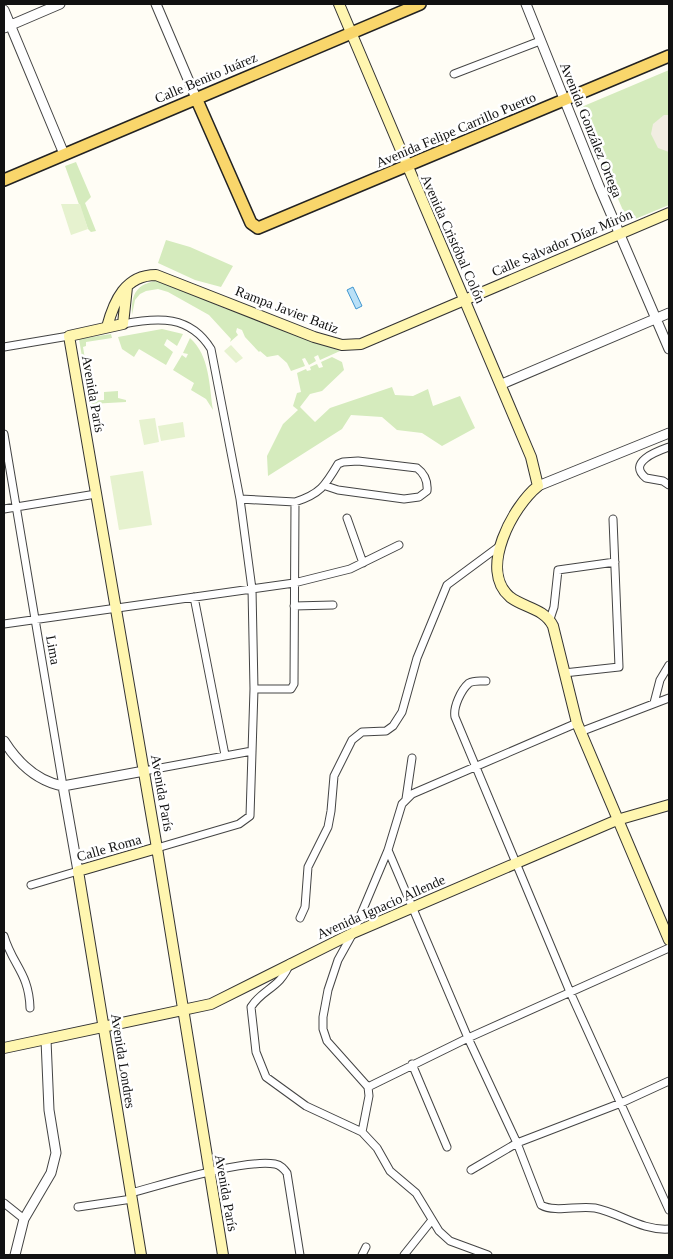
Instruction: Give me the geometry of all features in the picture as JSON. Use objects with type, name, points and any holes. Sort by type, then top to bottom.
[{"type":"main road","name":"Avenida Cristóbal Colón","points":[[339,4],[406,167],[502,384],[531,457],[538,486]]},
{"type":"main road","name":"Calle Benito Juárez","points":[[4,180],[420,4]]},
{"type":"main road","name":"Avenida Felipe Carrillo Puerto","points":[[196,98],[254,227],[263,228],[669,56]]},
{"type":"main road","name":"Calle Salvador Díaz Mirón","points":[[465,299],[669,213]]},
{"type":"main road","name":"Rampa Javier Batiz","points":[[127,287],[137,278],[156,275],[314,337],[352,346],[361,344],[465,299]]},
{"type":"main road","points":[[69,336],[123,324],[127,287]]},
{"type":"main road","points":[[108,327],[116,300],[127,287]]},
{"type":"main road","name":"Avenida París","points":[[69,336],[158,848],[208,1174],[223,1255]]},
{"type":"main road","points":[[538,486],[520,504],[501,545],[496,565],[497,574],[505,592],[511,598],[541,612],[550,619],[556,634],[578,728],[669,940]]},
{"type":"main road","name":"Avenida Ignacio Allende","points":[[4,1048],[211,1004],[353,933],[617,820],[669,805]]},
{"type":"main road","name":"Calle Roma","points":[[78,871],[158,848]]},
{"type":"main road","name":"Avenida Londres","points":[[78,871],[141,1255]]},
{"type":"street","points":[[7,26],[60,4]]},
{"type":"street","points":[[156,4],[196,98]]},
{"type":"street","name":"Avenida González Ortega","points":[[526,4],[619,234],[669,349]]},
{"type":"street","points":[[4,10],[7,26],[64,154]]},
{"type":"street","points":[[454,74],[540,41]]},
{"type":"street","points":[[502,384],[669,313]]},
{"type":"street","points":[[4,741],[25,767],[50,784],[63,786],[252,751],[254,689],[252,589],[240,499],[214,359],[204,338],[189,326],[176,320],[162,319],[123,324]]},
{"type":"street","points":[[4,347],[69,336]]},
{"type":"street","points":[[538,486],[669,432]]},
{"type":"street","name":"Lima","points":[[4,434],[34,621],[78,871]]},
{"type":"street","points":[[669,447],[646,457],[641,463],[640,470],[646,478],[663,481],[669,486]]},
{"type":"street","points":[[240,499],[294,502],[326,486],[338,464],[349,461],[417,468],[425,476],[427,486],[426,491],[413,499],[338,490],[326,486]]},
{"type":"street","points":[[4,509],[96,494]]},
{"type":"street","points":[[254,689],[287,689],[293,687],[294,502]]},
{"type":"street","points":[[347,518],[364,563]]},
{"type":"street","points":[[564,674],[619,667],[613,519]]},
{"type":"street","points":[[4,624],[294,583],[338,572],[364,563],[399,545]]},
{"type":"street","points":[[300,918],[305,907],[308,867],[328,828],[332,811],[334,776],[352,740],[362,732],[386,731],[393,726],[402,712],[417,658],[447,586],[501,545]]},
{"type":"street","points":[[550,619],[554,607],[558,570],[614,562]]},
{"type":"street","points":[[194,596],[225,755]]},
{"type":"street","points":[[294,606],[333,605]]},
{"type":"street","points":[[654,702],[660,680],[669,665]]},
{"type":"street","points":[[486,680],[474,681],[467,685],[454,712],[475,767],[570,992],[669,1210]]},
{"type":"street","points":[[362,1132],[369,1096],[368,1087],[327,1041],[323,1029],[332,976],[353,933],[388,850],[402,804],[406,799],[475,767],[578,728],[669,698]]},
{"type":"street","name":"Calle Roma","points":[[158,848],[240,824],[250,816],[252,751]]},
{"type":"street","points":[[406,799],[412,758]]},
{"type":"street","points":[[388,850],[468,1038],[517,1143],[541,1205],[546,1208],[580,1206],[597,1208],[631,1222],[669,1229]]},
{"type":"street","name":"Calle Roma","points":[[31,885],[78,871]]},
{"type":"street","points":[[4,936],[8,949],[25,976],[30,994],[30,1008]]},
{"type":"street","points":[[368,1087],[468,1038],[669,948]]},
{"type":"street","points":[[290,963],[281,981],[255,1001],[251,1007],[256,1052],[266,1077],[306,1106],[362,1132],[377,1148],[390,1171],[416,1194],[439,1231],[450,1241],[488,1255]]},
{"type":"street","points":[[15,1255],[24,1220],[51,1173],[56,1153],[49,1110],[46,1040]]},
{"type":"street","points":[[412,1064],[447,1147]]},
{"type":"street","points":[[471,1170],[517,1143],[621,1103],[669,1081]]},
{"type":"street","points":[[78,1207],[131,1196],[240,1167],[275,1164],[284,1168],[287,1173],[300,1255]]},
{"type":"street","points":[[4,1203],[24,1220]]},
{"type":"street","points":[[404,1255],[432,1220]]},
{"type":"street","points":[[362,1255],[366,1247]]},
{"type":"green space","points":[[669,70],[669,205],[628,222],[579,108]]},
{"type":"green space","points":[[76,162],[91,197],[85,203],[96,231],[91,232],[88,229],[65,166]]},
{"type":"green space","points":[[61,204],[80,204],[88,229],[71,235]]},
{"type":"green space","points":[[166,240],[190,247],[233,266],[221,287],[195,280],[158,263]]},
{"type":"green space","points":[[155,281],[164,282],[226,309],[228,307],[340,351],[320,360],[318,355],[314,357],[316,361],[309,365],[305,358],[302,359],[305,366],[291,371],[287,363],[278,355],[267,357],[259,352],[245,337],[242,330],[237,328],[236,332],[238,335],[230,342],[231,339],[209,315],[168,292],[158,289],[140,294],[135,300],[132,315],[132,302],[136,292],[143,285]]},
{"type":"green space","points":[[162,329],[183,334],[177,346],[167,339],[164,345],[173,352],[166,365],[139,349],[134,357],[122,349],[118,337]]},
{"type":"green space","points":[[111,334],[112,338],[86,342],[86,346],[83,347],[92,401],[104,400],[104,392],[118,391],[118,398],[126,400],[126,402],[90,404],[79,339]]},
{"type":"green space","points":[[190,338],[197,345],[208,371],[213,410],[206,399],[191,390],[194,383],[173,370],[182,355],[186,358],[188,354],[183,353]]},
{"type":"green space","points":[[231,345],[243,358],[236,363],[224,351]]},
{"type":"green space","points":[[332,357],[342,362],[344,370],[322,391],[310,394],[300,407],[315,422],[330,408],[392,387],[395,395],[413,396],[428,389],[433,406],[460,396],[475,428],[442,446],[422,433],[397,430],[382,417],[351,415],[342,429],[268,476],[267,456],[283,424],[298,410],[293,406],[297,393],[301,392],[297,373],[306,369],[307,371],[311,370],[310,367],[317,364],[319,368],[323,367],[321,362]]},
{"type":"green space","points":[[155,418],[159,442],[144,445],[139,420]]},
{"type":"green space","points":[[183,422],[185,437],[161,441],[158,426]]},
{"type":"green space","points":[[143,471],[152,525],[119,530],[110,476]]},
{"type":"shaded area","points":[[664,115],[669,115],[669,152],[658,148],[651,134],[653,124]]},
{"type":"water","points":[[353,287],[362,306],[356,309],[347,290]]}]
